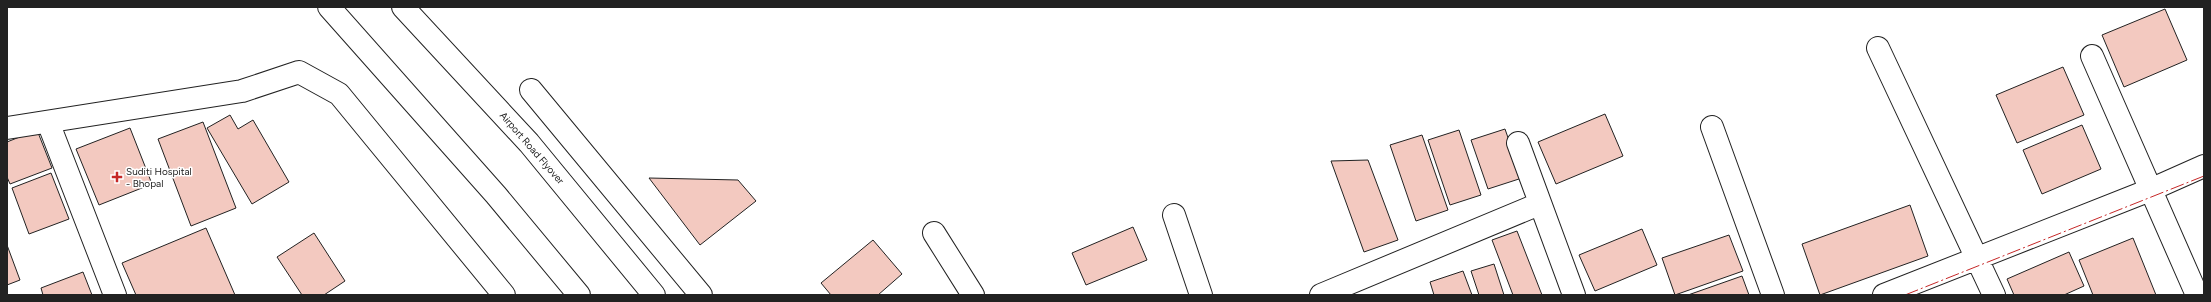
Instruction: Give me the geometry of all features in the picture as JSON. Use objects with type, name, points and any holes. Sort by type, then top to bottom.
[{"type":"street","points":[[329,7],[496,195],[579,295]]},
{"type":"street","name":"Airport Road Flyover","points":[[404,7],[529,143],[654,295]]},
{"type":"street","points":[[1878,48],[1994,295]]},
{"type":"street","points":[[2092,56],[2197,295]]},
{"type":"street","points":[[7,128],[242,91],[299,72],[340,94],[504,295]]},
{"type":"street","points":[[531,90],[701,295]]},
{"type":"street","points":[[48,122],[115,295]]},
{"type":"street","points":[[1712,127],[1773,295]]},
{"type":"street","points":[[1518,143],[1539,204],[1574,295]]},
{"type":"street","points":[[1884,295],[2150,190],[2204,166]]},
{"type":"street","points":[[1321,295],[1539,204]]},
{"type":"street","points":[[1174,215],[1201,295]]},
{"type":"street","points":[[934,233],[973,295]]},
{"type":"building","points":[[2165,9],[2187,60],[2124,87],[2102,35]]},
{"type":"building","points":[[2063,67],[2084,115],[2017,143],[1996,95]]},
{"type":"building","points":[[1605,114],[1623,156],[1556,184],[1538,142]]},
{"type":"building","points":[[230,115],[238,129],[253,120],[289,182],[252,204],[207,128]]},
{"type":"building","points":[[203,122],[236,208],[191,226],[158,139]]},
{"type":"building","points":[[2082,125],[2101,169],[2042,194],[2023,150]]},
{"type":"building","points":[[130,128],[152,184],[99,205],[76,149]]},
{"type":"building","points":[[1505,129],[1522,178],[1488,189],[1471,140]]},
{"type":"building","points":[[37,130],[52,168],[10,184],[7,177],[7,142]]},
{"type":"building","points":[[1459,130],[1481,195],[1450,205],[1428,140]]},
{"type":"building","points":[[1422,135],[1448,210],[1416,221],[1390,145]]},
{"type":"building","points":[[1368,160],[1398,240],[1364,252],[1331,161]]},
{"type":"building","points":[[51,173],[69,219],[29,234],[12,188]]},
{"type":"building","points":[[649,178],[738,180],[756,201],[700,245]]},
{"type":"building","points":[[1910,205],[1928,256],[1820,295],[1802,244]]},
{"type":"building","points":[[1133,227],[1147,260],[1086,285],[1072,253]]},
{"type":"building","points":[[206,228],[235,295],[136,295],[122,263]]},
{"type":"building","points":[[1642,229],[1657,265],[1595,291],[1579,255]]},
{"type":"building","points":[[1517,231],[1542,295],[1513,295],[1492,240]]},
{"type":"building","points":[[314,233],[345,281],[324,295],[302,295],[277,257]]},
{"type":"building","points":[[1729,235],[1743,271],[1675,295],[1662,258]]},
{"type":"building","points":[[2133,238],[2156,295],[2093,295],[2079,260]]},
{"type":"building","points":[[873,240],[902,274],[878,295],[831,295],[821,283]]},
{"type":"building","points":[[7,245],[20,280],[7,285]]},
{"type":"building","points":[[2069,252],[2084,286],[2064,295],[2014,295],[2007,279]]},
{"type":"building","points":[[1494,264],[1504,295],[1479,295],[1471,271]]},
{"type":"building","points":[[1463,271],[1472,295],[1434,295],[1430,282]]},
{"type":"building","points":[[83,272],[92,295],[43,295],[41,288]]},
{"type":"building","points":[[1742,276],[1749,295],[1688,295]]},
{"type":"power","points":[[1905,295],[2204,176]]},
{"type":"place","name":"Suditi Hospital - Bhopal","points":[[117,177]]}]
